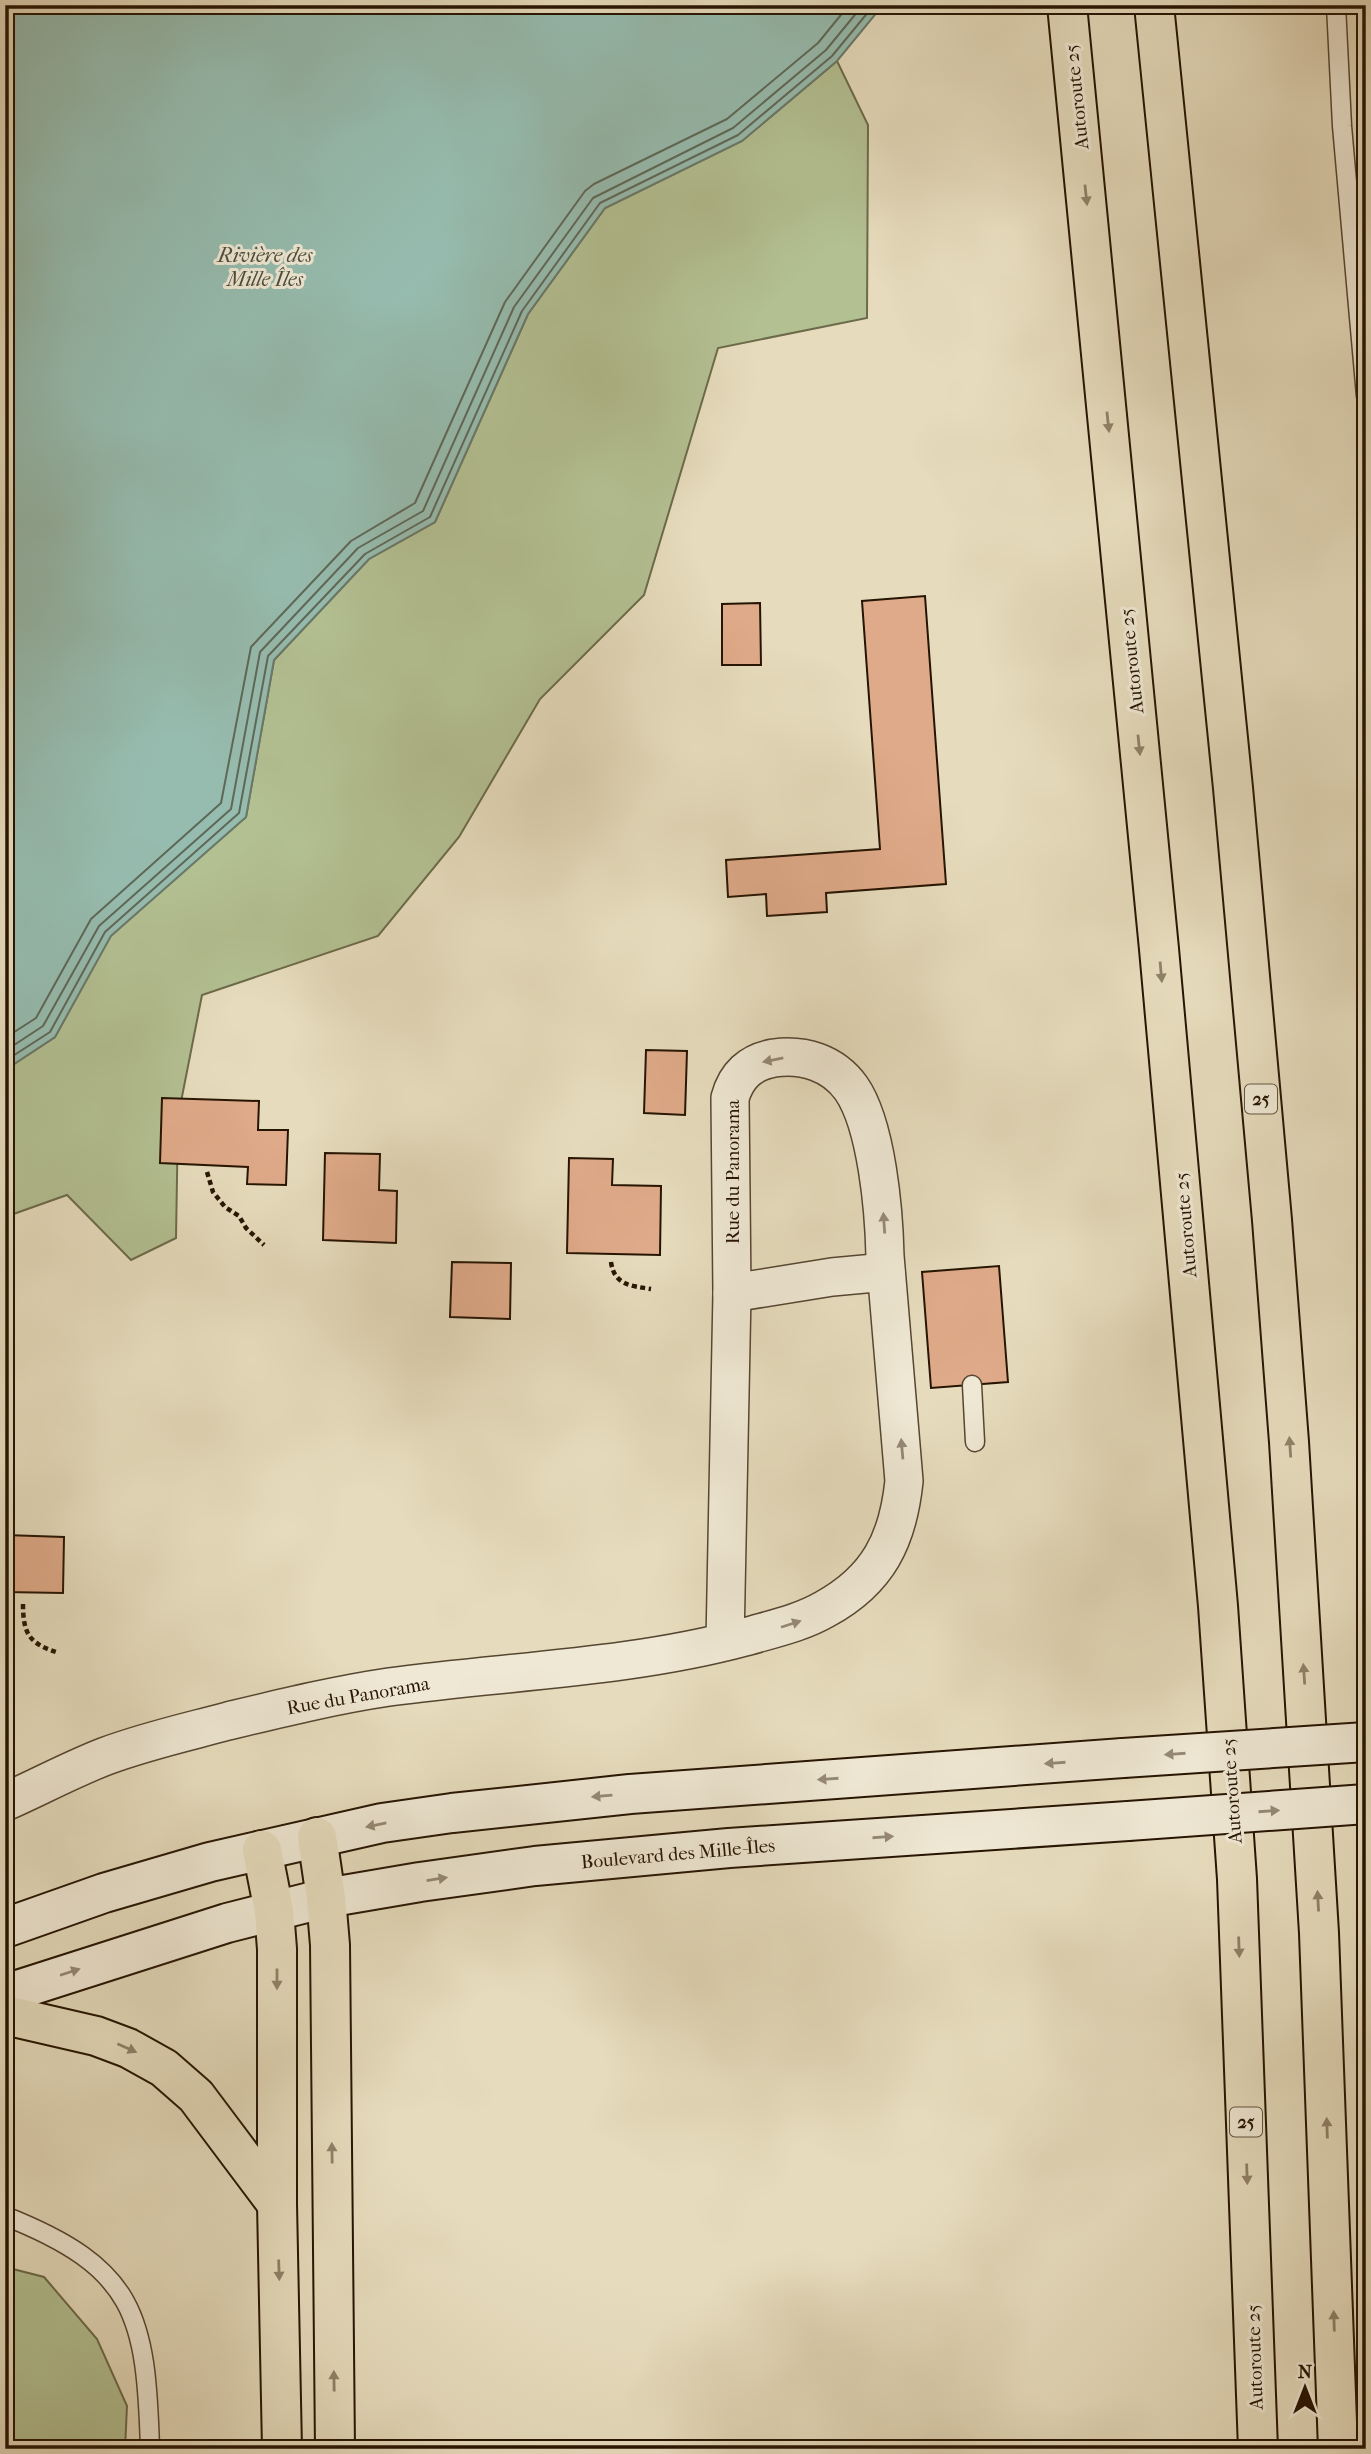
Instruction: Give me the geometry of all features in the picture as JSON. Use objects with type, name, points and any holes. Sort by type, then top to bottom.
[{"type":"highway","name":"Autoroute 25","points":[[1067,5],[1163,990],[1218,1606],[1237,1879],[1258,2449]]},
{"type":"highway","name":"25","points":[[1154,5],[1233,788],[1288,1428],[1319,1933],[1341,2437]]},
{"type":"highway","points":[[317,1837],[326,1898],[331,1996],[335,2449]]},
{"type":"highway","points":[[262,1850],[274,1911],[277,1949],[277,2204],[282,2449]]},
{"type":"highway","points":[[5,2015],[105,2039],[148,2057],[164,2068],[196,2096],[277,2204]]},
{"type":"street","name":"Rue du Panorama","points":[[5,1802],[108,1755],[151,1741],[297,1704],[400,1686],[634,1659],[725,1642],[800,1621],[824,1610],[865,1581],[882,1559],[895,1531],[902,1506],[904,1481],[884,1221],[873,1147],[861,1109],[851,1088],[837,1074],[822,1063],[807,1058],[771,1058],[752,1066],[740,1074],[730,1098],[732,1293],[725,1642]]},
{"type":"street","points":[[732,1293],[780,1284],[886,1272]]},
{"type":"street","points":[[5,1928],[210,1862],[382,1823],[547,1801],[1366,1742]]},
{"type":"street","name":"Boulevard des Mille-Îles","points":[[5,1994],[150,1947],[274,1911],[326,1898],[434,1880],[535,1866],[743,1847],[1366,1804]]},
{"type":"lane","points":[[1336,5],[1342,127],[1366,396]]},
{"type":"lane","points":[[972,1385],[975,1442]]},
{"type":"lane","points":[[5,2216],[37,2229],[85,2256],[114,2283],[126,2300],[142,2349],[149,2407],[150,2449]]},
{"type":"path","points":[[207,1171],[213,1192],[264,1245]]},
{"type":"path","points":[[611,1262],[613,1273],[621,1281],[633,1287],[651,1289]]},
{"type":"path","points":[[23,1604],[23,1623],[28,1636],[38,1646],[59,1653]]},
{"type":"green space","points":[[837,61],[868,125],[867,318],[718,348],[644,595],[540,699],[459,837],[378,936],[202,995],[178,1117],[176,1238],[131,1260],[67,1195],[5,1217],[5,1070],[55,1037],[110,936],[246,817],[274,660],[369,559],[435,522],[528,314],[605,208],[742,141]]},
{"type":"green space","points":[[5,2267],[44,2277],[97,2339],[127,2406],[125,2449],[5,2449]]},
{"type":"water","name":"Rivière des Mille Îles","points":[[5,5],[883,5],[837,61],[742,141],[605,208],[528,314],[435,522],[369,559],[274,660],[246,817],[111,936],[55,1037],[5,1070]]},
{"type":"building","points":[[925,596],[946,884],[826,893],[827,912],[767,916],[766,894],[728,897],[726,860],[880,849],[862,601]]},
{"type":"building","points":[[760,603],[761,665],[722,665],[722,604]]},
{"type":"building","points":[[646,1050],[687,1051],[685,1115],[644,1113]]},
{"type":"building","points":[[162,1098],[259,1101],[258,1130],[288,1130],[286,1185],[247,1184],[248,1167],[160,1163]]},
{"type":"building","points":[[325,1153],[380,1154],[379,1190],[397,1191],[396,1243],[323,1240]]},
{"type":"building","points":[[569,1158],[613,1159],[612,1185],[661,1186],[660,1255],[567,1253]]},
{"type":"building","points":[[452,1262],[511,1263],[510,1319],[450,1317]]},
{"type":"building","points":[[999,1266],[1008,1382],[931,1388],[922,1272]]},
{"type":"building","points":[[5,1535],[64,1537],[63,1593],[5,1592]]}]
